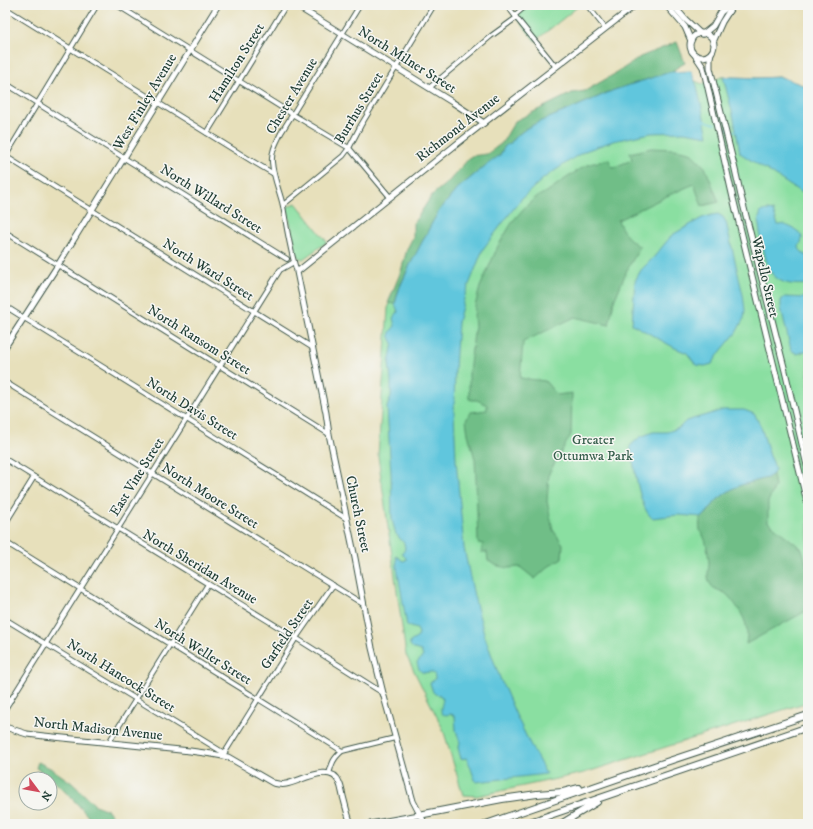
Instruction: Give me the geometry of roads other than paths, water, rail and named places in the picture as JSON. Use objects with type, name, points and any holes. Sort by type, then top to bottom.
[{"type":"highway","points":[[486,824],[612,780],[808,715]]},
{"type":"highway","points":[[524,824],[808,727]]},
{"type":"highway","points":[[419,815],[530,795],[563,792],[612,780]]},
{"type":"highway","points":[[561,824],[613,793]]},
{"type":"main road","name":"West Finley Avenue","points":[[5,347],[58,265],[218,5]]},
{"type":"main road","name":"North Milner Street","points":[[296,5],[484,123]]},
{"type":"main road","name":"Richmond Avenue","points":[[298,272],[390,197],[635,5]]},
{"type":"main road","points":[[666,5],[685,27],[691,41]]},
{"type":"main road","points":[[673,5],[685,19],[702,34]]},
{"type":"main road","points":[[702,34],[712,26],[722,12],[731,5]]},
{"type":"main road","points":[[713,42],[731,5]]},
{"type":"main road","points":[[702,34],[708,35],[713,42],[714,47],[708,56],[699,57],[695,55],[690,48],[691,41],[694,36],[702,34]]},
{"type":"main road","name":"Wapello Street","points":[[711,53],[710,68],[808,470]]},
{"type":"main road","name":"Wapello Street","points":[[695,55],[703,67],[808,506]]},
{"type":"main road","name":"Church Street","points":[[298,272],[372,648],[413,801],[425,824]]},
{"type":"main road","name":"North Madison Avenue","points":[[5,727],[27,734],[190,750]]},
{"type":"main road","name":"North Hancock Street","points":[[190,750],[223,754],[273,783],[284,785],[317,774],[329,774]]},
{"type":"main road","points":[[329,774],[334,775],[339,782],[351,824]]},
{"type":"main road","points":[[370,824],[419,815]]},
{"type":"street","points":[[5,156],[97,5]]},
{"type":"street","points":[[117,5],[348,148],[390,197]]},
{"type":"street","name":"Hamilton Street","points":[[207,133],[286,5]]},
{"type":"street","name":"Chester Avenue","points":[[282,205],[274,174],[272,161],[273,150],[292,114],[360,5]]},
{"type":"street","name":"Burrhus Street","points":[[282,205],[343,156],[434,5]]},
{"type":"street","points":[[507,5],[556,66]]},
{"type":"street","points":[[429,88],[527,5]]},
{"type":"street","points":[[587,5],[605,28]]},
{"type":"street","points":[[5,8],[252,162],[274,174]]},
{"type":"street","name":"North Willard Street","points":[[5,83],[287,259]]},
{"type":"street","name":"North Ward Street","points":[[5,156],[313,348]]},
{"type":"street","name":"Church Street","points":[[282,205],[294,262],[298,272]]},
{"type":"street","name":"North Ransom Street","points":[[5,232],[329,434]]},
{"type":"street","name":"East Vine Street","points":[[5,709],[280,270],[294,262]]},
{"type":"street","name":"North Davis Street","points":[[5,306],[30,320],[347,519]]},
{"type":"street","name":"North Moore Street","points":[[5,382],[363,604]]},
{"type":"street","name":"North Sheridan Avenue","points":[[5,459],[383,693]]},
{"type":"street","points":[[5,524],[34,477]]},
{"type":"street","name":"North Weller Street","points":[[5,542],[342,751]]},
{"type":"street","points":[[109,742],[208,584]]},
{"type":"street","name":"Garfield Street","points":[[223,754],[296,638],[333,585]]},
{"type":"street","name":"North Hancock Street","points":[[5,619],[223,754]]},
{"type":"street","points":[[5,696],[11,700]]},
{"type":"street","points":[[329,774],[335,757],[342,751],[396,738]]},
{"type":"water","points":[[691,71],[697,86],[708,136],[684,132],[651,133],[613,141],[585,151],[575,157],[544,178],[521,199],[483,249],[465,295],[458,322],[454,412],[456,460],[464,548],[474,596],[485,637],[500,678],[516,715],[546,774],[476,782],[466,758],[461,759],[458,748],[460,743],[456,730],[455,716],[442,713],[441,708],[443,699],[440,695],[433,692],[430,683],[435,679],[435,676],[433,672],[420,671],[417,663],[423,656],[421,651],[414,649],[410,645],[410,642],[418,637],[419,633],[417,629],[407,626],[397,568],[396,556],[403,561],[406,560],[406,558],[402,554],[405,549],[404,543],[396,534],[392,520],[387,407],[391,397],[389,363],[393,343],[390,338],[390,334],[395,326],[393,318],[398,312],[395,304],[399,289],[439,211],[457,189],[500,155],[506,145],[510,144],[514,138],[527,128],[614,90],[670,72]]},
{"type":"water","points":[[723,77],[781,77],[808,87],[808,196],[740,153],[734,119]]},
{"type":"water","points":[[767,210],[773,211],[778,225],[792,228],[800,234],[802,240],[799,247],[800,250],[808,257],[808,284],[798,285],[783,282],[777,279],[769,268],[758,221],[761,212]]},
{"type":"water","points":[[718,214],[723,217],[726,222],[743,295],[745,310],[744,318],[736,333],[712,364],[705,366],[696,365],[687,353],[632,324],[635,281],[641,270],[672,235],[702,218]]},
{"type":"water","points":[[785,297],[808,298],[808,350],[797,354],[791,350],[781,308],[781,301]]},
{"type":"water","points":[[723,410],[744,410],[755,415],[761,427],[773,462],[775,469],[773,474],[767,478],[734,488],[717,500],[702,517],[678,515],[652,518],[647,512],[640,495],[630,446],[640,437],[653,432],[667,432],[679,428],[686,421]]},
{"type":"waterway","points":[[703,120],[715,124]]},
{"type":"waterway","points":[[726,128],[737,132]]},
{"type":"park label","name":"Greater Ottumwa Park","points":[[593,448]]}]
